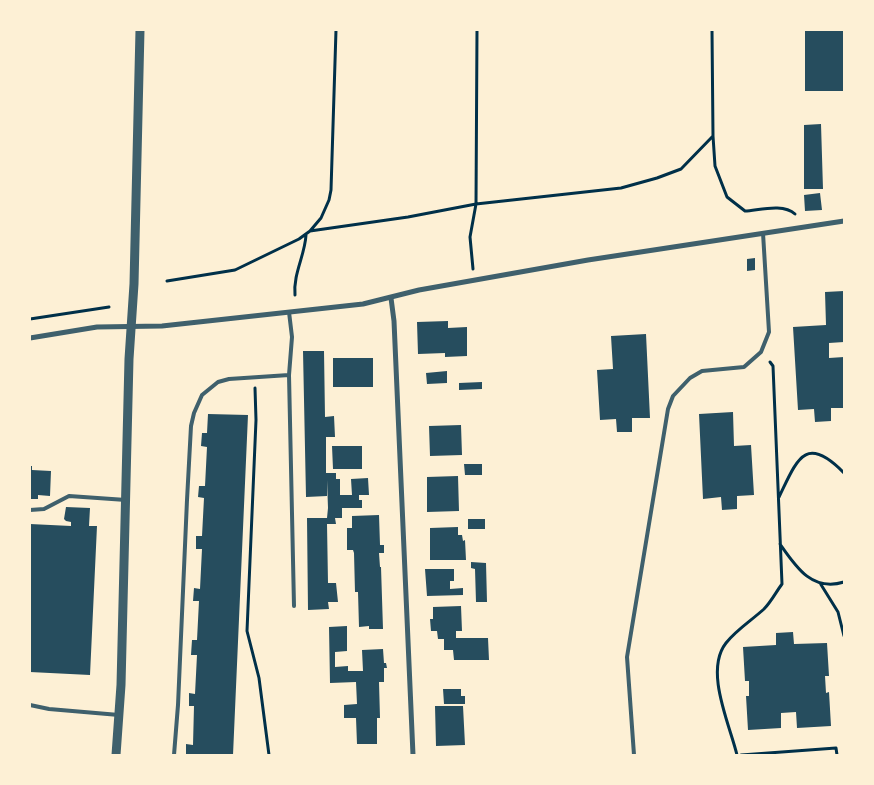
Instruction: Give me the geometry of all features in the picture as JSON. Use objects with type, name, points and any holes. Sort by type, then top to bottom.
[{"type":"street","points":[[116,755],[119,715],[129,359],[134,284],[140,30]]},
{"type":"street","points":[[30,338],[97,327],[162,326],[363,304],[419,290],[541,268],[844,221]]},
{"type":"street","points":[[391,298],[394,321],[413,755]]},
{"type":"lane","points":[[634,755],[627,657],[668,408],[681,386],[696,374],[702,371],[744,367],[761,352],[770,332],[764,234]]},
{"type":"lane","points":[[289,312],[292,337],[289,375],[294,606]]},
{"type":"lane","points":[[174,755],[187,500],[194,413],[202,395],[218,382],[229,379],[289,375]]},
{"type":"lane","points":[[30,510],[44,509],[69,496],[126,500]]},
{"type":"lane","points":[[30,705],[48,709],[119,715]]},
{"type":"path","points":[[167,281],[235,270],[306,234],[317,225],[327,208],[331,190],[336,30]]},
{"type":"path","points":[[474,272],[470,237],[476,204],[477,30]]},
{"type":"path","points":[[712,30],[712,136],[715,166],[727,198],[745,211],[783,207],[791,210],[796,215]]},
{"type":"path","points":[[310,231],[408,217],[476,204],[621,188],[681,169],[712,136]]},
{"type":"path","points":[[294,295],[297,274],[306,249],[306,234]]},
{"type":"path","points":[[30,319],[109,307]]},
{"type":"path","points":[[737,755],[722,702],[718,671],[719,656],[726,642],[766,607],[782,584],[773,366],[761,352]]},
{"type":"path","points":[[254,378],[256,420],[247,631],[259,678],[269,755]]},
{"type":"path","points":[[778,497],[795,464],[802,456],[812,453],[822,454],[844,473]]},
{"type":"path","points":[[780,544],[795,566],[813,580],[824,585],[844,583]]},
{"type":"path","points":[[820,583],[839,615],[844,636]]},
{"type":"path","points":[[839,615],[844,611]]},
{"type":"path","points":[[741,755],[836,748],[837,755]]},
{"type":"building","points":[[805,30],[844,30],[844,91],[805,91]]},
{"type":"building","points":[[821,124],[823,189],[804,189],[804,125]]},
{"type":"building","points":[[820,193],[822,210],[805,211],[804,195]]},
{"type":"building","points":[[755,258],[755,270],[747,271],[747,259]]},
{"type":"building","points":[[844,291],[844,342],[829,343],[829,358],[844,357],[844,408],[831,408],[831,421],[815,422],[814,409],[798,410],[793,327],[826,325],[825,292]]},
{"type":"building","points":[[448,321],[448,328],[467,327],[467,356],[445,357],[445,353],[418,354],[417,322]]},
{"type":"building","points":[[646,334],[650,418],[632,418],[632,432],[617,432],[616,419],[600,420],[597,370],[613,369],[611,336]]},
{"type":"building","points":[[303,351],[324,351],[325,417],[334,416],[335,437],[326,437],[326,473],[336,473],[336,479],[340,479],[340,495],[352,495],[351,479],[368,478],[369,495],[359,495],[359,500],[362,500],[362,508],[342,508],[342,518],[335,518],[336,524],[327,524],[328,583],[336,583],[338,602],[328,602],[329,609],[308,610],[307,518],[327,518],[328,508],[327,480],[327,496],[306,497]]},
{"type":"building","points":[[333,358],[373,358],[373,387],[333,387]]},
{"type":"building","points":[[447,371],[447,383],[427,384],[426,373]]},
{"type":"building","points":[[482,382],[482,389],[459,390],[459,383]]},
{"type":"building","points":[[733,412],[734,446],[751,445],[754,495],[737,496],[737,509],[722,510],[721,497],[703,499],[699,414]]},
{"type":"building","points":[[208,414],[248,415],[233,755],[186,755],[186,744],[193,745],[194,706],[189,706],[189,693],[195,694],[197,655],[191,655],[192,640],[197,640],[199,601],[193,601],[194,588],[200,589],[202,549],[196,549],[196,536],[202,536],[204,498],[198,497],[199,486],[205,486],[207,447],[201,446],[202,433],[207,433]]},
{"type":"building","points":[[461,425],[462,455],[430,456],[429,426]]},
{"type":"building","points":[[332,446],[362,446],[362,469],[333,469]]},
{"type":"building","points":[[464,464],[482,464],[482,475],[465,475]]},
{"type":"building","points":[[30,466],[32,466],[32,470],[51,471],[50,496],[38,495],[38,499],[30,499]]},
{"type":"building","points":[[458,476],[459,511],[427,512],[427,477]]},
{"type":"building","points":[[66,507],[90,508],[89,526],[97,526],[90,675],[30,672],[30,524],[71,526],[71,522],[64,519]]},
{"type":"building","points":[[379,515],[380,545],[384,545],[384,553],[379,553],[383,629],[369,629],[369,626],[359,627],[358,592],[355,592],[354,553],[353,550],[347,550],[347,528],[352,528],[352,516]]},
{"type":"building","points":[[468,519],[485,519],[485,529],[468,529]]},
{"type":"building","points":[[458,527],[458,535],[462,535],[463,541],[465,540],[466,560],[430,560],[430,528]]},
{"type":"building","points":[[471,562],[486,563],[487,602],[476,602],[475,569],[471,568]]},
{"type":"building","points":[[425,569],[454,569],[454,581],[450,581],[450,589],[463,588],[463,595],[427,596]]},
{"type":"building","points":[[461,606],[462,631],[456,631],[456,638],[488,638],[489,660],[454,660],[453,650],[444,650],[444,639],[438,639],[437,631],[431,631],[430,619],[433,619],[433,607]]},
{"type":"building","points":[[347,626],[347,651],[335,652],[335,667],[348,666],[348,671],[363,671],[362,650],[383,649],[384,663],[386,663],[387,668],[384,668],[384,682],[379,682],[380,718],[377,718],[377,744],[357,744],[356,718],[344,718],[344,705],[357,704],[356,682],[330,683],[329,627]]},
{"type":"building","points":[[793,632],[794,644],[827,643],[829,676],[825,676],[826,693],[829,692],[831,726],[797,728],[796,712],[781,713],[781,728],[748,730],[746,696],[749,696],[749,681],[745,681],[743,647],[776,645],[776,633]]},
{"type":"building","points":[[443,689],[461,689],[461,696],[465,696],[465,704],[444,704]]},
{"type":"building","points":[[435,706],[463,706],[465,745],[436,746]]}]
